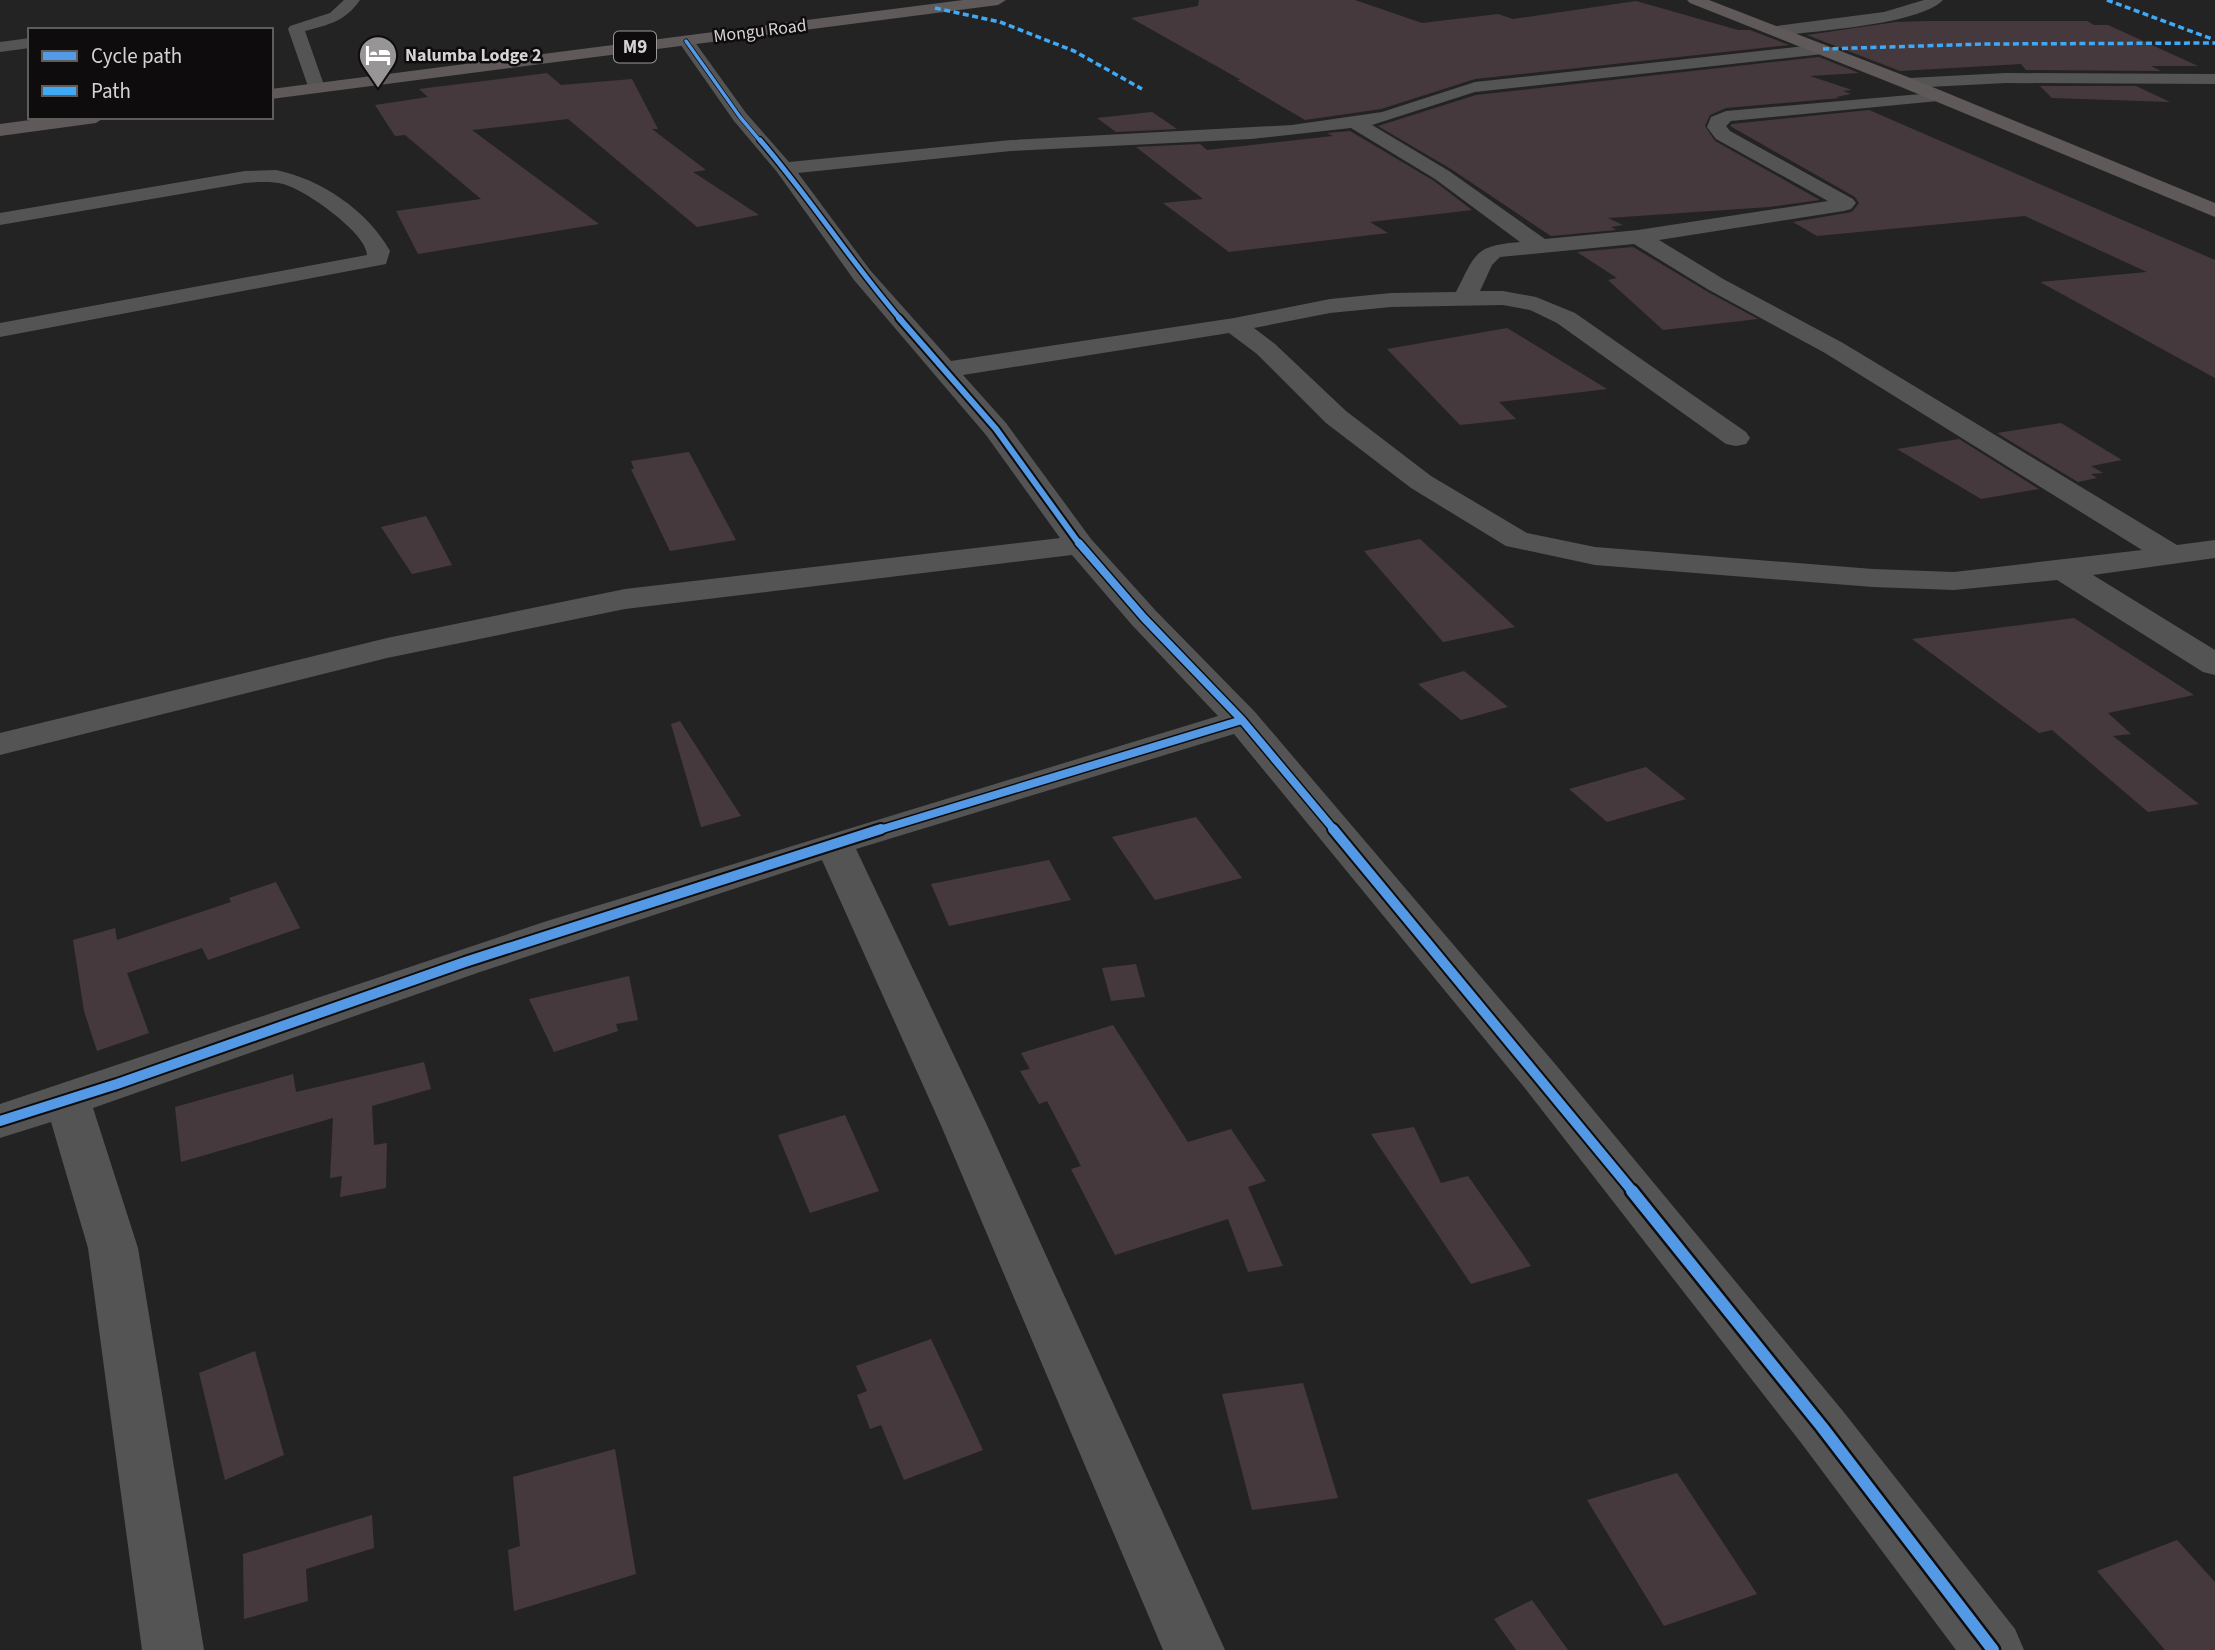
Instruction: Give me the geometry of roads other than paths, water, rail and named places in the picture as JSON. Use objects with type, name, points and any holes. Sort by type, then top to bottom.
[{"type":"main road","name":"Mongu Road","points":[[273,94],[998,0]]},
{"type":"main road","points":[[1695,0],[1907,83],[2215,211]]},
{"type":"main road","points":[[0,130],[81,119]]},
{"type":"street","points":[[316,88],[290,30],[336,16],[345,11],[352,0]]},
{"type":"street","points":[[1774,31],[1907,13],[1928,6],[1935,0]]},
{"type":"street","points":[[685,41],[740,117],[784,168],[862,275],[996,429],[1080,545],[1144,618],[1242,720],[1539,1076],[1822,1427],[1993,1650]]},
{"type":"street","points":[[0,47],[28,43]]},
{"type":"street","points":[[784,168],[1044,143],[1184,137],[1354,122],[1409,110],[1448,94],[1475,87],[1823,50]]},
{"type":"street","points":[[1907,83],[2006,78],[2215,79]]},
{"type":"street","points":[[1464,298],[1487,255],[1494,251],[1638,237],[1844,205],[1846,202],[1733,142],[1716,127],[1718,121],[1726,116],[1938,96]]},
{"type":"street","points":[[1354,122],[1442,175],[1538,245]]},
{"type":"street","points":[[0,219],[245,177],[287,177],[313,187],[331,199],[364,229],[379,251],[378,259],[372,261],[0,330]]},
{"type":"street","points":[[1638,237],[1717,285],[1834,348],[2170,554]]},
{"type":"street","points":[[945,370],[1234,325],[1330,306],[1391,300],[1503,298],[1536,304],[1566,318],[1736,438]]},
{"type":"street","points":[[1234,325],[1266,349],[1336,417],[1399,466],[1517,540],[1595,556],[1905,580],[1954,581],[2063,570],[2215,549]]},
{"type":"street","points":[[0,744],[387,648],[625,599],[1080,545]]},
{"type":"street","points":[[2063,570],[2215,665]]},
{"type":"street","points":[[0,1121],[68,1101],[653,900],[1242,720]]},
{"type":"street","points":[[835,846],[963,1123],[1194,1650]]},
{"type":"street","points":[[68,1101],[113,1248],[173,1650]]},
{"type":"place","name":"Nalumba Lodge 2","points":[[378,89]]}]
